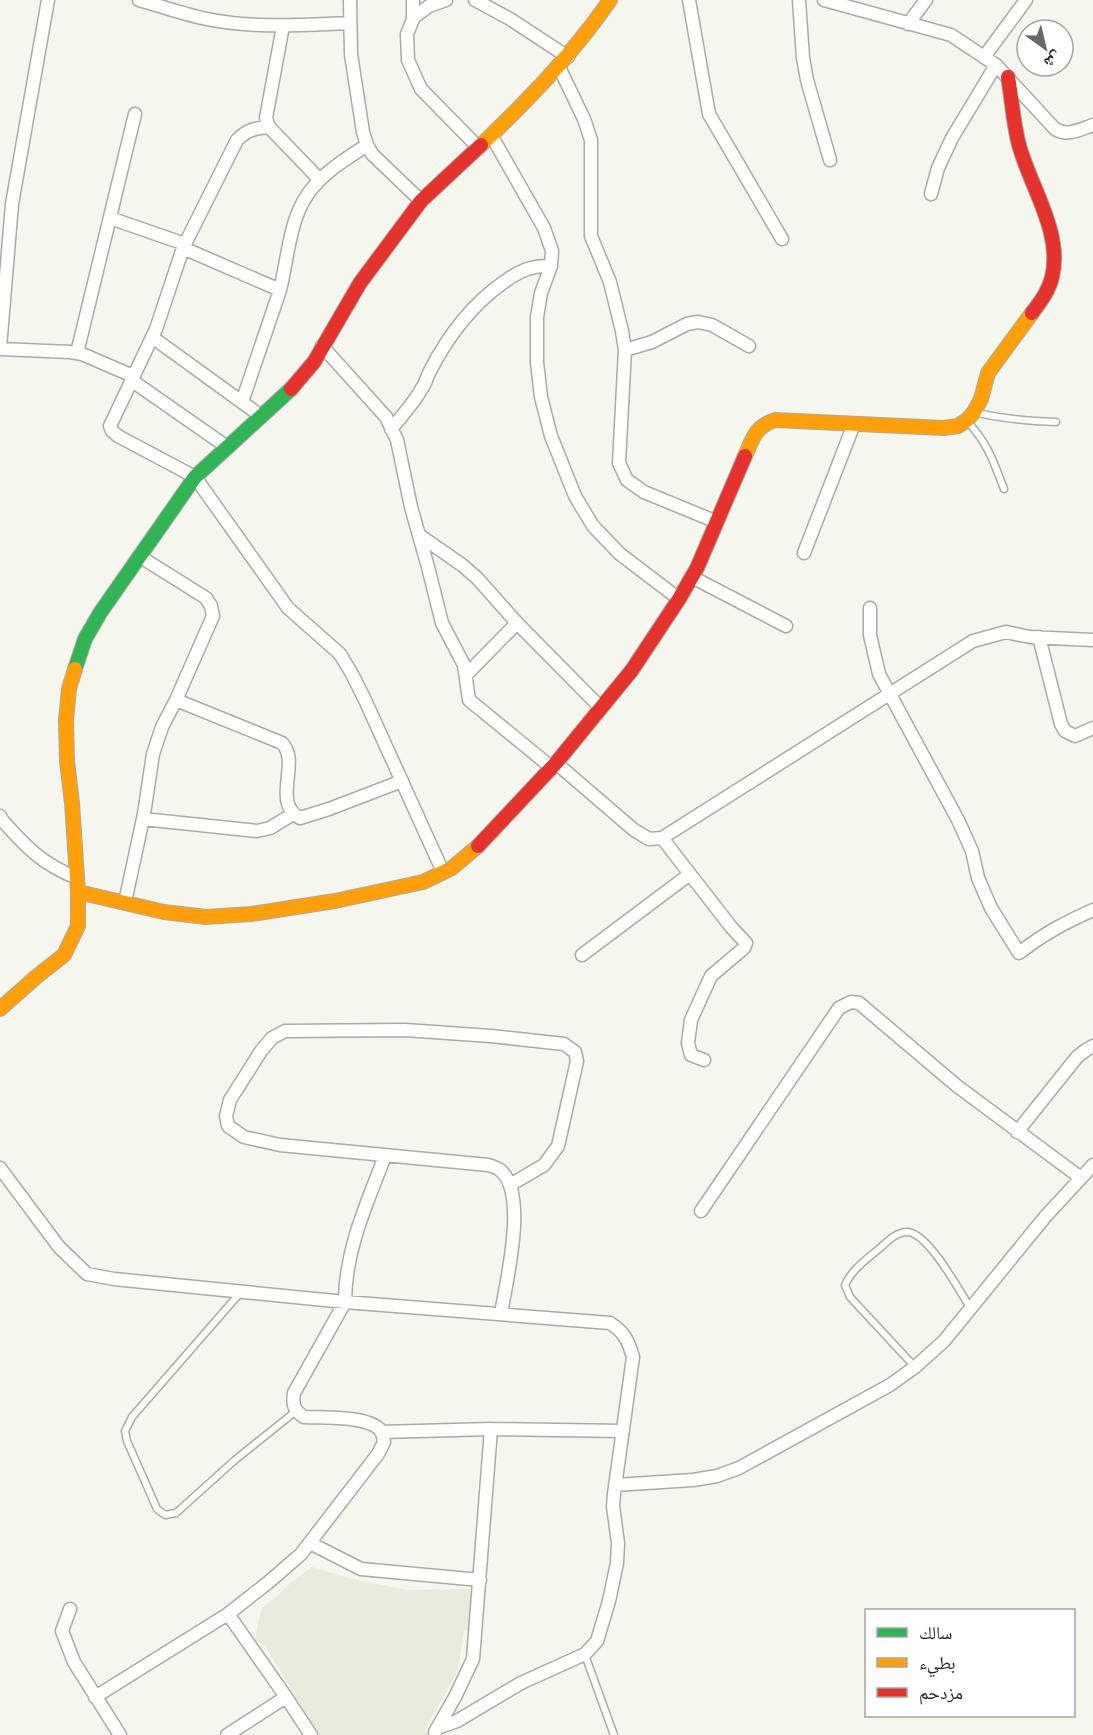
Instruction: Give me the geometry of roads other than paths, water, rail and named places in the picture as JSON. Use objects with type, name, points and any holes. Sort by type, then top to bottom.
[{"type":"street","points":[[48,0],[12,204],[0,348],[77,353],[132,378],[227,447]]},
{"type":"street","points":[[139,0],[203,18],[283,26],[350,23]]},
{"type":"street","points":[[350,0],[351,54],[367,145],[372,154],[421,201]]},
{"type":"street","points":[[413,0],[413,18],[407,34],[408,60],[421,89],[478,147]]},
{"type":"street","points":[[413,18],[429,6],[446,0]]},
{"type":"street","points":[[475,0],[510,19],[563,62],[585,119],[591,140],[591,236],[610,282],[619,313],[625,350],[619,463],[627,480],[644,492],[717,522]]},
{"type":"street","points":[[0,1009],[64,956],[78,926],[66,720],[69,689],[85,639],[100,613],[195,477],[297,382],[314,362],[360,283],[421,201],[527,101],[563,62],[610,0]]},
{"type":"street","points":[[689,0],[709,114],[782,239]]},
{"type":"street","points":[[799,0],[807,80],[830,160]]},
{"type":"street","points":[[824,0],[951,35],[996,65],[1061,133],[1066,134],[1093,124]]},
{"type":"street","points":[[908,24],[926,0]]},
{"type":"street","points":[[984,57],[1026,0]]},
{"type":"street","points":[[283,26],[266,118],[269,127],[320,180]]},
{"type":"street","points":[[931,194],[938,168],[952,138],[996,65]]},
{"type":"street","points":[[0,816],[27,848],[77,885],[125,902],[164,912],[206,917],[251,914],[335,901],[423,882],[452,868],[481,843],[553,765],[632,670],[692,577],[754,436],[764,424],[775,420],[944,428],[958,426],[970,416],[981,399],[988,373],[1045,295],[1052,277],[1054,259],[1051,233],[1019,145],[1008,77]]},
{"type":"street","points":[[77,353],[135,114]]},
{"type":"street","points":[[269,127],[252,129],[237,140],[184,246],[152,337],[110,426],[112,431],[195,477],[288,608],[340,654],[357,682],[443,872]]},
{"type":"street","points":[[491,135],[544,228],[552,251],[551,266],[541,293],[537,317],[537,362],[541,397],[551,436],[575,496],[593,526],[620,554],[680,598]]},
{"type":"street","points":[[242,402],[280,290],[294,224],[303,200],[320,180],[367,145]]},
{"type":"street","points":[[110,218],[184,246],[280,290]]},
{"type":"street","points":[[391,429],[411,406],[424,386],[430,371],[469,311],[487,293],[528,268],[538,265],[551,266]]},
{"type":"street","points":[[625,350],[652,342],[687,324],[698,322],[717,328],[749,346]]},
{"type":"street","points":[[152,337],[261,416]]},
{"type":"street","points":[[322,346],[386,417],[397,440],[405,485],[442,623],[464,665],[469,700],[634,830],[649,839],[662,838],[973,641],[1006,632],[1040,637],[1093,640]]},
{"type":"street","points":[[804,553],[854,424]]},
{"type":"street","points":[[419,535],[477,578],[517,623],[601,708]]},
{"type":"street","points":[[125,902],[143,819],[153,754],[162,727],[213,616],[206,598],[139,556]]},
{"type":"street","points":[[692,577],[786,626]]},
{"type":"street","points":[[870,608],[870,635],[879,674],[958,820],[972,851],[978,878],[991,908],[1019,953],[1042,935],[1093,910]]},
{"type":"street","points":[[466,675],[517,623]]},
{"type":"street","points":[[1040,637],[1061,724],[1065,731],[1074,736],[1093,728]]},
{"type":"street","points":[[176,700],[282,743],[287,748],[288,756],[287,806],[293,814],[300,818],[402,781]]},
{"type":"street","points":[[143,819],[257,831],[270,828],[293,814]]},
{"type":"street","points":[[662,838],[731,927],[747,944],[711,976],[691,1020],[688,1043],[691,1055],[704,1060]]},
{"type":"street","points":[[582,955],[690,874]]},
{"type":"street","points":[[701,1211],[839,1008],[851,1002],[859,1004],[957,1086],[1081,1178]]},
{"type":"street","points":[[501,1314],[515,1223],[514,1201],[510,1185],[501,1171],[488,1165],[280,1145],[244,1137],[228,1126],[226,1116],[230,1100],[261,1051],[272,1038],[285,1031],[405,1030],[564,1044],[575,1052],[577,1062],[558,1146],[544,1165],[510,1185]]},
{"type":"street","points":[[1017,1132],[1077,1058],[1091,1051]]},
{"type":"street","points":[[95,1697],[228,1614],[270,1581],[301,1554],[378,1454],[384,1442],[381,1432],[374,1425],[365,1420],[304,1417],[296,1411],[292,1403],[294,1393],[345,1302],[345,1285],[356,1232],[386,1156]]},
{"type":"street","points":[[615,1485],[693,1480],[717,1476],[739,1468],[890,1386],[945,1341],[1045,1217],[1093,1165]]},
{"type":"street","points":[[0,1168],[59,1247],[87,1274],[114,1279],[345,1302],[610,1323],[621,1330],[629,1342],[633,1357],[613,1506],[618,1543],[617,1563],[597,1641],[585,1654],[520,1683],[435,1732]]},
{"type":"street","points":[[381,1432],[491,1429],[623,1431]]},
{"type":"street","points":[[435,1732],[473,1659],[491,1429]]},
{"type":"street","points":[[310,1543],[361,1569],[480,1580]]},
{"type":"street","points":[[70,1610],[62,1630],[74,1662],[120,1735]]},
{"type":"street","points":[[228,1614],[311,1735]]},
{"type":"street","points":[[227,1735],[286,1697]]},
{"type":"lane","points":[[970,416],[1056,422]]},
{"type":"lane","points":[[970,416],[987,445],[1004,489]]},
{"type":"lane","points":[[915,1367],[850,1297],[845,1285],[850,1274],[894,1236],[907,1232],[918,1235],[940,1261],[971,1309]]},
{"type":"lane","points":[[242,1292],[132,1417],[125,1431],[127,1441],[157,1509],[165,1515],[176,1513],[235,1460],[296,1411]]},
{"type":"lane","points":[[585,1654],[614,1735]]}]
